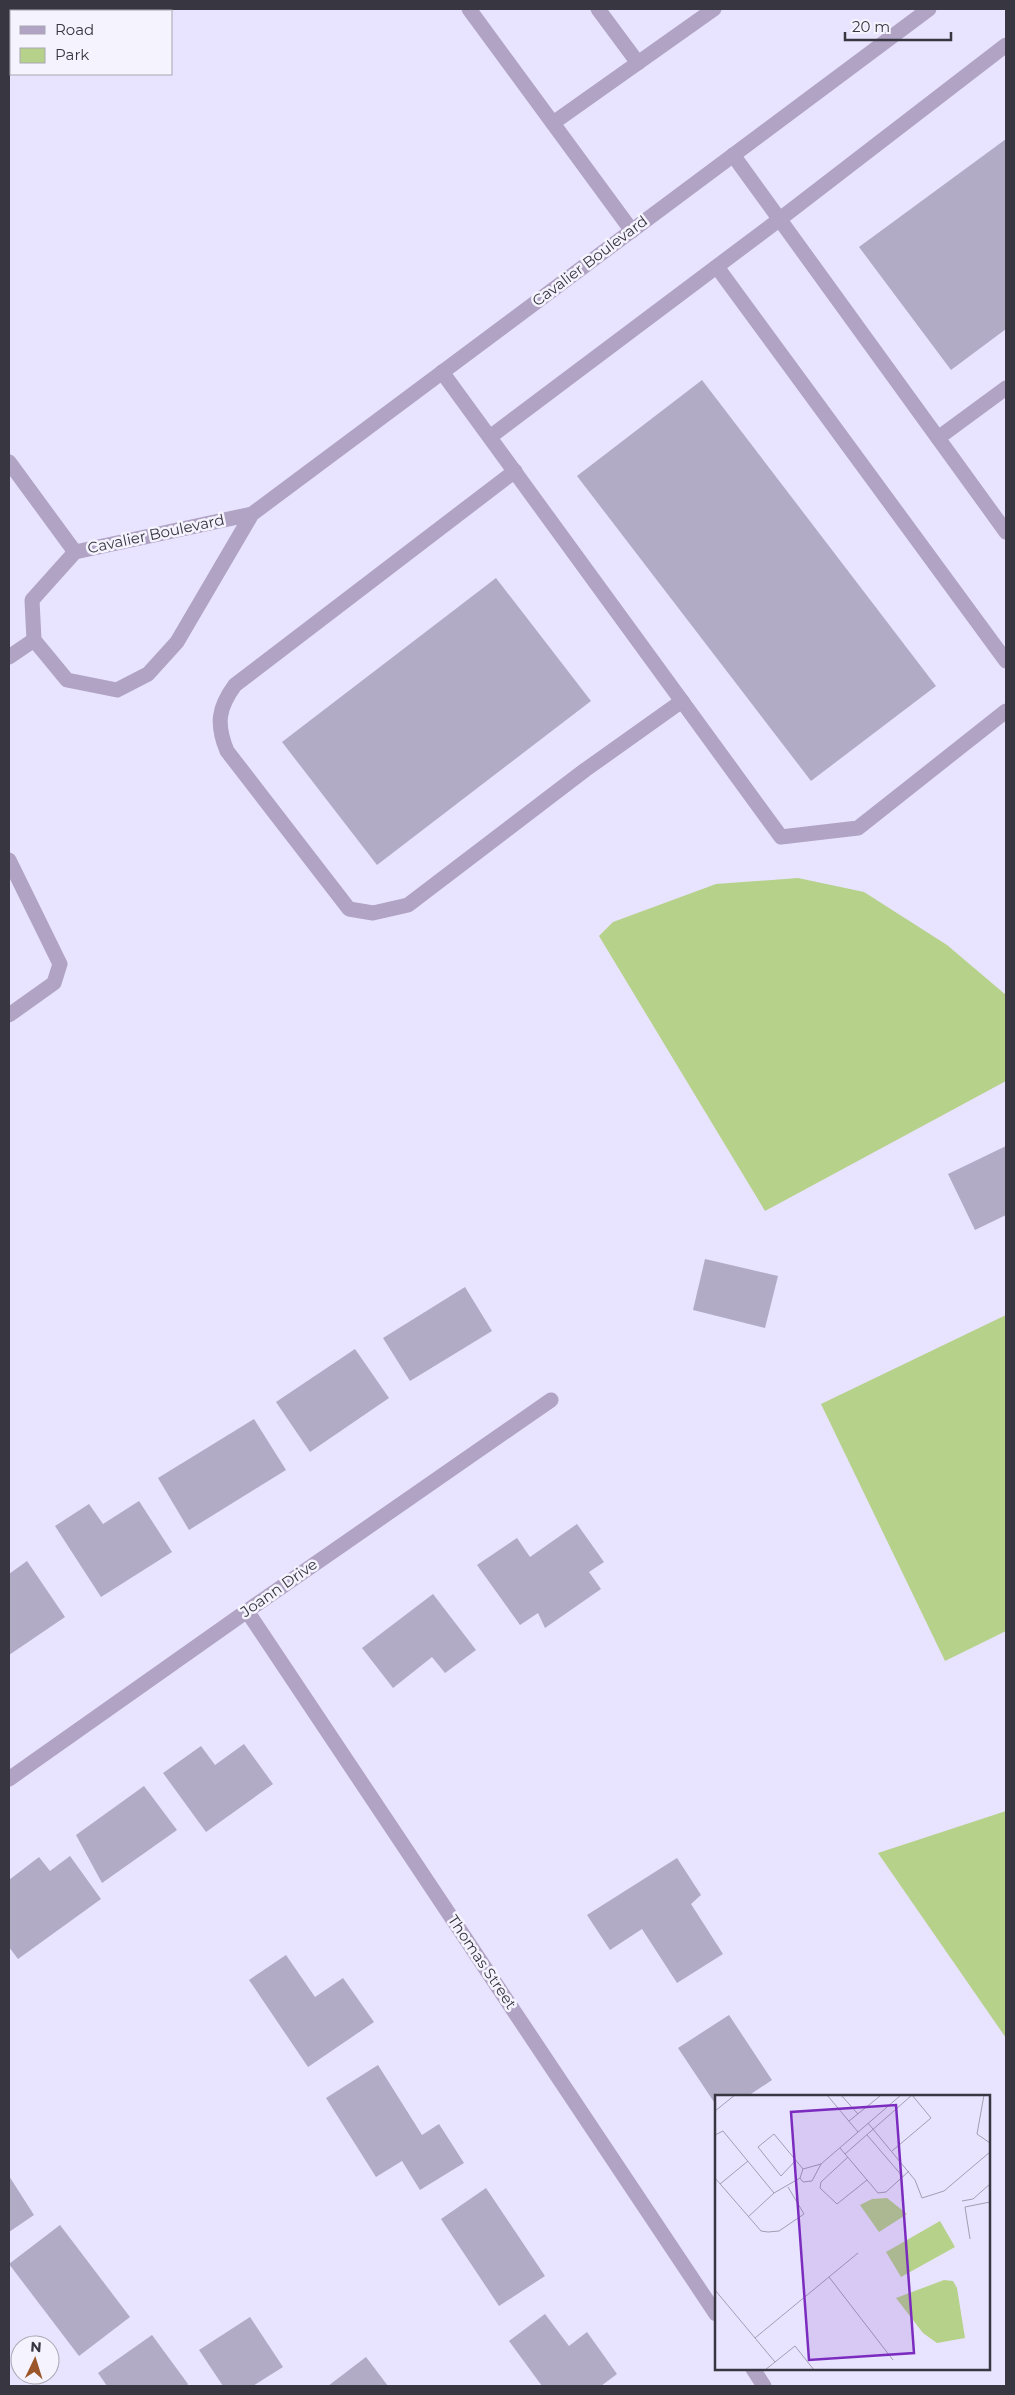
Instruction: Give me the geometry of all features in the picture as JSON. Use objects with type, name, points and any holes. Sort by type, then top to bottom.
[{"type":"street","points":[[469,9],[632,231]]},
{"type":"street","points":[[598,9],[638,63]]},
{"type":"street","points":[[553,123],[714,9]]},
{"type":"street","name":"Cavalier Boulevard","points":[[252,514],[74,552],[32,600],[34,640],[67,680],[117,690],[148,674],[178,642],[252,514],[929,9]]},
{"type":"street","points":[[490,436],[717,267],[1006,45]]},
{"type":"street","points":[[733,155],[1006,532]]},
{"type":"street","points":[[717,267],[1006,661]]},
{"type":"street","points":[[442,372],[781,837],[858,828],[1006,711]]},
{"type":"street","points":[[938,438],[1006,388]]},
{"type":"street","points":[[9,463],[74,552]]},
{"type":"street","points":[[515,471],[235,685],[224,701],[220,718],[220,735],[226,751],[349,909],[373,913],[408,905],[585,770],[682,701]]},
{"type":"street","points":[[9,657],[34,640]]},
{"type":"street","points":[[9,860],[60,964],[54,983],[9,1015]]},
{"type":"street","name":"Joann Drive","points":[[9,1779],[247,1610],[551,1400]]},
{"type":"street","name":"Thomas Street","points":[[247,1610],[715,2312]]},
{"type":"street","points":[[754,2370],[764,2386]]},
{"type":"green space","points":[[798,878],[864,892],[947,945],[1006,995],[1006,1081],[765,1211],[599,936],[613,922],[716,884]]},
{"type":"green space","points":[[1006,1315],[1006,1631],[945,1661],[821,1404]]},
{"type":"green space","points":[[1006,1811],[1006,2038],[878,1853]]},
{"type":"building","points":[[1006,139],[1006,329],[951,370],[859,247]]},
{"type":"building","points":[[702,380],[936,686],[811,781],[577,476]]},
{"type":"building","points":[[496,578],[591,701],[377,865],[282,742]]},
{"type":"building","points":[[1006,1146],[1006,1215],[975,1230],[948,1174]]},
{"type":"building","points":[[705,1259],[778,1276],[765,1328],[693,1310]]},
{"type":"building","points":[[465,1287],[492,1331],[410,1381],[383,1338]]},
{"type":"building","points":[[355,1349],[389,1398],[310,1452],[276,1402]]},
{"type":"building","points":[[254,1419],[286,1470],[189,1530],[158,1478]]},
{"type":"building","points":[[139,1501],[172,1552],[101,1597],[55,1526],[89,1504],[103,1524]]},
{"type":"building","points":[[577,1524],[604,1562],[589,1572],[601,1589],[545,1628],[538,1613],[520,1625],[477,1565],[517,1538],[530,1557]]},
{"type":"building","points":[[27,1561],[65,1617],[9,1655],[9,1574]]},
{"type":"building","points":[[433,1594],[476,1650],[445,1673],[432,1657],[393,1688],[362,1648]]},
{"type":"building","points":[[244,1744],[273,1784],[206,1832],[163,1773],[201,1746],[215,1765]]},
{"type":"building","points":[[144,1786],[177,1830],[102,1883],[76,1835]]},
{"type":"building","points":[[70,1856],[101,1899],[18,1959],[9,1947],[9,1880],[39,1857],[50,1871]]},
{"type":"building","points":[[677,1858],[701,1895],[691,1904],[723,1954],[677,1983],[642,1929],[610,1950],[587,1915]]},
{"type":"building","points":[[286,1955],[315,1997],[343,1978],[374,2022],[308,2067],[249,1980]]},
{"type":"building","points":[[729,2015],[772,2080],[750,2095],[715,2095],[715,2104],[678,2048]]},
{"type":"building","points":[[378,2065],[422,2135],[439,2124],[464,2163],[420,2190],[402,2161],[376,2177],[326,2098]]},
{"type":"building","points":[[9,2176],[34,2215],[9,2232]]},
{"type":"building","points":[[486,2188],[545,2276],[499,2306],[441,2219]]},
{"type":"building","points":[[60,2225],[130,2317],[79,2356],[9,2264]]},
{"type":"building","points":[[545,2314],[569,2346],[587,2332],[617,2374],[601,2386],[542,2386],[509,2341]]},
{"type":"building","points":[[250,2317],[283,2367],[253,2386],[223,2386],[199,2350]]},
{"type":"building","points":[[152,2335],[188,2384],[187,2386],[107,2386],[98,2373]]},
{"type":"building","points":[[366,2357],[388,2386],[328,2386]]}]
